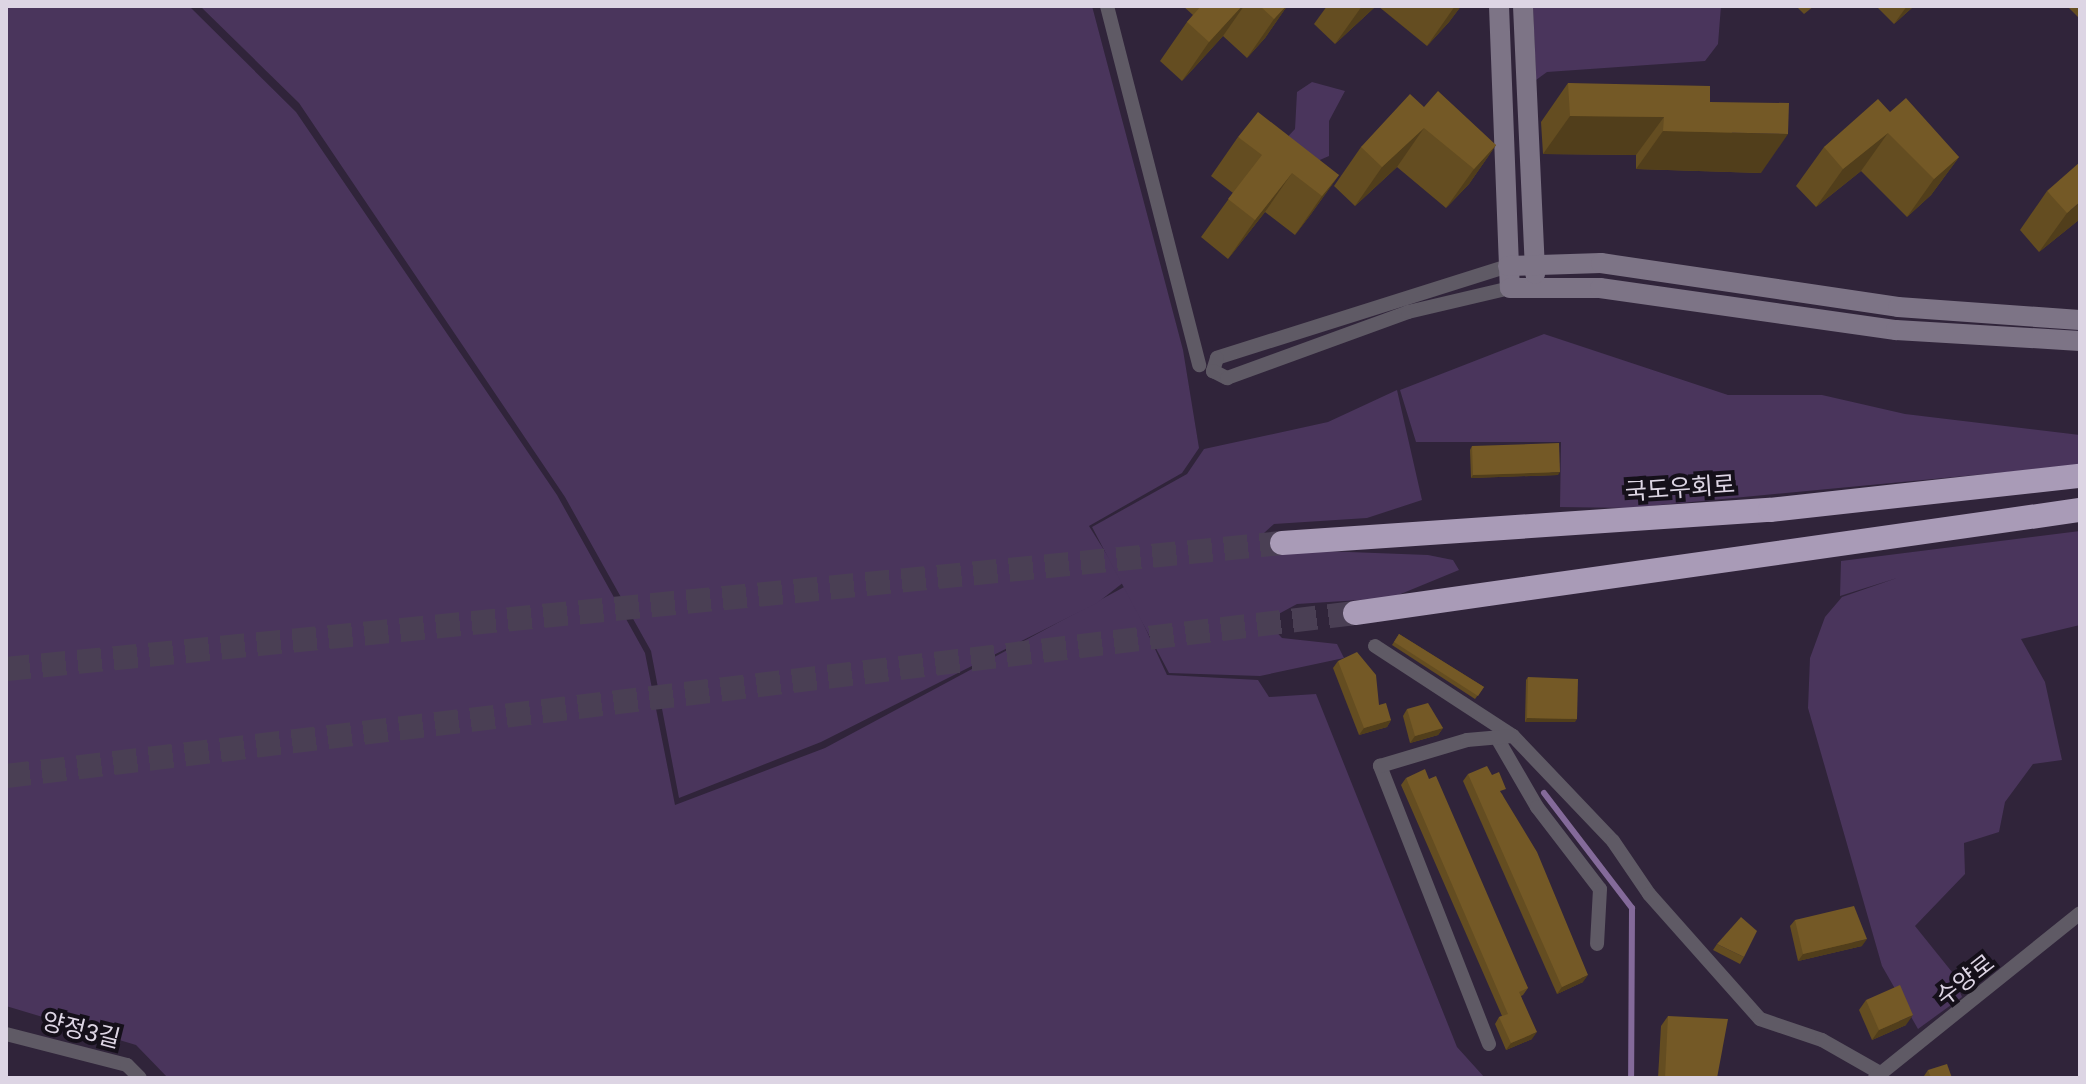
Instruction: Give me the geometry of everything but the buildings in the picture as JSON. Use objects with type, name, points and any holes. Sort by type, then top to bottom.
[{"type":"highway","name":"국도우회로","points":[[1282,543],[1770,510],[2080,476]]},
{"type":"highway","points":[[1355,613],[2080,510]]},
{"type":"street","points":[[1107,6],[1199,365]]},
{"type":"street","points":[[1499,6],[1510,288]]},
{"type":"street","points":[[1523,6],[1529,217],[1537,286]]},
{"type":"street","points":[[1529,217],[1554,251],[1584,263]]},
{"type":"street","points":[[2080,320],[1898,307],[1703,273],[1534,262],[1508,266],[1217,358],[1213,371],[1227,378],[1408,312],[1510,288],[1537,286],[1699,297],[1896,330],[2080,341]]},
{"type":"street","points":[[1375,646],[1513,736],[1613,841],[1649,894],[1760,1019],[1822,1040],[1878,1076]]},
{"type":"street","points":[[1489,1044],[1380,766],[1513,736]]},
{"type":"street","points":[[1497,738],[1537,807],[1600,889],[1597,944]]},
{"type":"street","name":"수양로","points":[[1878,1076],[2080,913]]},
{"type":"street","name":"양정3길","points":[[6,1034],[127,1065],[140,1078]]},
{"type":"shaded area","points":[[6,6],[189,6],[296,112],[557,495],[645,653],[675,805],[825,748],[1126,586],[1167,675],[1258,680],[1269,697],[1316,694],[1457,1047],[1485,1078],[168,1078],[136,1045],[6,1006]]},
{"type":"shaded area","points":[[200,6],[1092,6],[1183,350],[1199,448],[1182,473],[1089,526],[1124,582],[1097,603],[821,742],[679,798],[651,651],[565,497],[299,103]]},
{"type":"shaded area","points":[[1533,6],[1721,6],[1718,44],[1705,61],[1547,72],[1536,80]]},
{"type":"shaded area","points":[[1312,82],[1345,91],[1329,121],[1329,156],[1299,169],[1280,145],[1295,129],[1297,92]]},
{"type":"shaded area","points":[[1544,334],[1728,395],[1822,395],[1905,414],[2080,435],[2080,465],[1629,508],[1560,507],[1561,442],[1416,442],[1400,390]]},
{"type":"shaded area","points":[[1397,390],[1422,500],[1367,518],[1274,524],[1264,533],[1268,549],[1428,555],[1453,560],[1459,570],[1391,598],[1297,604],[1273,617],[1270,625],[1282,638],[1337,644],[1344,658],[1260,676],[1169,673],[1092,527],[1187,474],[1204,449],[1328,422]]},
{"type":"shaded area","points":[[2080,531],[2080,625],[2021,639],[2045,682],[2062,760],[2033,764],[2005,802],[1999,832],[1964,843],[1965,874],[1915,926],[1952,972],[1962,997],[1918,1029],[1882,966],[1808,708],[1810,658],[1825,617],[1842,597],[1897,578],[1840,596],[1841,561]]},
{"type":"waterway","points":[[1544,793],[1632,908],[1631,1078]]},
{"type":"tunnel","points":[[6,669],[1282,543]]},
{"type":"tunnel","points":[[6,776],[1355,613]]}]
